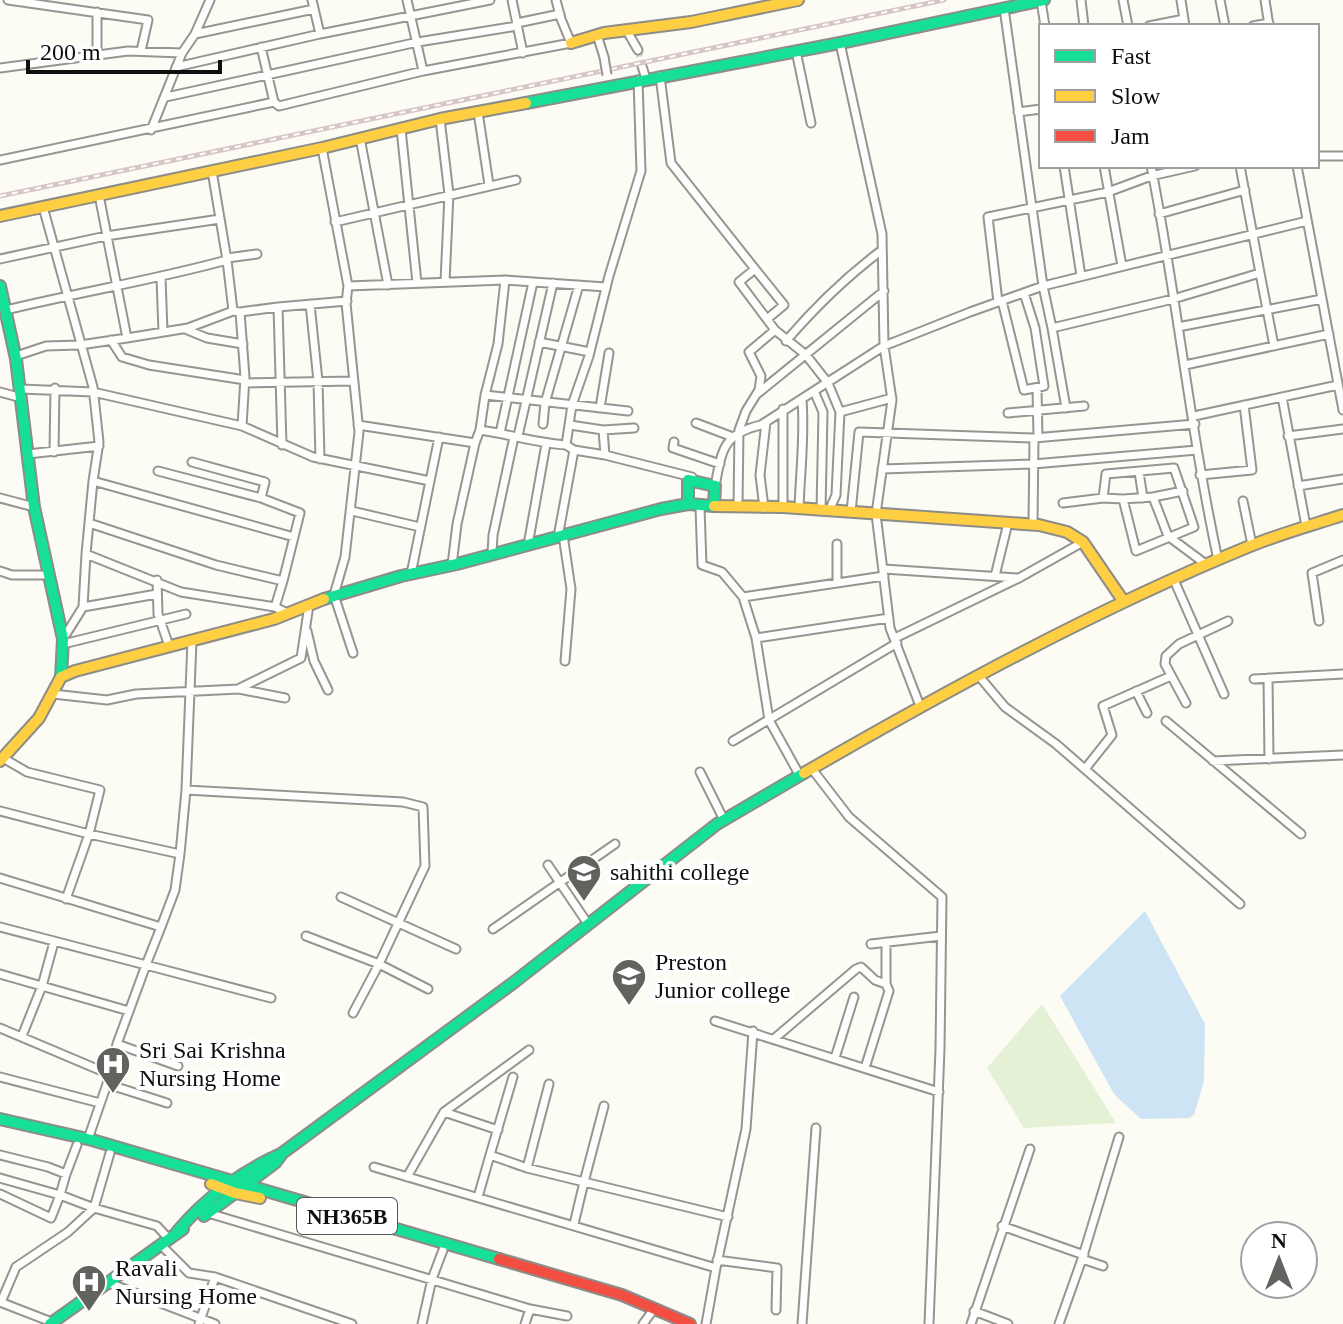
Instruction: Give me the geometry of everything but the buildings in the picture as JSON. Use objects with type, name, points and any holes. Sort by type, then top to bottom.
[{"type":"main road","points":[[571,43],[597,35],[691,22],[798,0]]},
{"type":"main road","points":[[0,216],[322,148],[608,81],[642,80],[840,43],[1043,0]]},
{"type":"main road","points":[[0,289],[22,394],[34,507],[63,641],[61,677],[53,694],[39,718],[2,760]]},
{"type":"main road","points":[[688,504],[688,480],[716,485],[714,506]]},
{"type":"main road","points":[[61,677],[289,614],[334,595],[688,504],[700,507],[783,507],[1008,523],[1067,532],[1083,542],[1124,602]]},
{"type":"main road","points":[[168,1238],[208,1213],[267,1159],[281,1154],[467,1018],[724,820],[920,706],[1124,602],[1252,545],[1343,515]]},
{"type":"main road","name":"NH365B","points":[[0,1119],[235,1188],[622,1295],[690,1324]]},
{"type":"main road","name":"NH365B","points":[[0,1127],[82,1142],[198,1179],[611,1298],[677,1324]]},
{"type":"main road","points":[[53,1323],[235,1188]]},
{"type":"street","points":[[8,0],[148,20],[141,51]]},
{"type":"street","points":[[151,130],[182,53],[195,34],[210,0]]},
{"type":"street","points":[[407,0],[423,71]]},
{"type":"street","points":[[176,67],[490,0]]},
{"type":"street","points":[[512,0],[523,53]]},
{"type":"street","points":[[261,47],[274,102],[279,106],[423,71],[571,43],[556,0]]},
{"type":"street","points":[[1043,0],[1045,24]]},
{"type":"street","points":[[1081,0],[1084,24]]},
{"type":"street","points":[[1123,0],[1128,24]]},
{"type":"street","points":[[1181,0],[1184,23]]},
{"type":"street","points":[[1220,0],[1225,24]]},
{"type":"street","points":[[1265,0],[1269,24]]},
{"type":"street","points":[[195,34],[313,4],[320,34]]},
{"type":"street","points":[[1004,8],[1031,209],[1066,408]]},
{"type":"street","points":[[97,12],[97,55]]},
{"type":"street","points":[[166,97],[418,42],[517,26],[517,23],[560,14]]},
{"type":"street","points":[[627,31],[638,50]]},
{"type":"street","points":[[597,35],[608,81]]},
{"type":"street","points":[[840,43],[875,194],[882,250],[884,346],[892,398],[876,514],[889,618],[920,706]]},
{"type":"street","points":[[0,68],[141,51],[182,53]]},
{"type":"street","points":[[796,51],[811,123]]},
{"type":"street","points":[[566,445],[572,405],[641,171],[642,66]]},
{"type":"street","points":[[660,76],[671,163],[784,305],[767,319]]},
{"type":"street","points":[[0,160],[274,102]]},
{"type":"street","points":[[1018,112],[1039,109]]},
{"type":"street","points":[[478,112],[489,185]]},
{"type":"street","points":[[440,119],[449,194],[445,282]]},
{"type":"street","points":[[401,129],[417,283]]},
{"type":"street","points":[[360,138],[388,285]]},
{"type":"street","points":[[322,148],[348,286],[358,425],[352,511],[345,557],[334,595],[353,653]]},
{"type":"street","points":[[1319,156],[1343,156]]},
{"type":"street","points":[[1064,168],[1081,276]]},
{"type":"street","points":[[1104,168],[1122,266]]},
{"type":"street","points":[[1151,168],[1194,420],[1200,475],[1218,560]]},
{"type":"street","points":[[1024,293],[1035,328],[1044,386],[1024,390],[1000,301],[988,217],[1108,192],[1187,168]]},
{"type":"street","points":[[1240,168],[1274,346]]},
{"type":"street","points":[[1297,168],[1343,410]]},
{"type":"street","points":[[212,171],[243,344],[245,382],[242,426]]},
{"type":"street","points":[[335,222],[516,180]]},
{"type":"street","points":[[1159,214],[1245,190]]},
{"type":"street","points":[[99,195],[127,338]]},
{"type":"street","points":[[43,207],[93,392],[99,446],[93,481],[83,607],[63,641]]},
{"type":"street","points":[[0,259],[106,236],[220,219]]},
{"type":"street","points":[[739,430],[766,422],[884,346],[1000,301],[1081,276],[1307,221]]},
{"type":"street","points":[[786,341],[847,276],[882,250]]},
{"type":"street","points":[[6,310],[66,295],[161,278],[227,259],[257,254]]},
{"type":"street","points":[[755,269],[739,282],[775,330],[806,355],[828,383],[840,412],[836,495],[825,511]]},
{"type":"street","points":[[1052,328],[1173,299],[1260,273]]},
{"type":"street","points":[[161,278],[163,332]]},
{"type":"street","points":[[348,286],[505,280],[606,287]]},
{"type":"street","points":[[452,565],[457,524],[501,329],[505,280]]},
{"type":"street","points":[[500,433],[533,282]]},
{"type":"street","points":[[492,554],[493,535],[553,283]]},
{"type":"street","points":[[543,424],[545,403],[579,285]]},
{"type":"street","points":[[756,396],[884,291]]},
{"type":"street","points":[[1178,327],[1322,299]]},
{"type":"street","points":[[16,356],[46,346],[80,345],[183,328],[236,311],[347,301]]},
{"type":"street","points":[[310,304],[318,381],[320,459]]},
{"type":"street","points":[[278,307],[282,445]]},
{"type":"street","points":[[183,328],[207,338],[243,344]]},
{"type":"street","points":[[480,430],[546,444],[566,445],[574,450],[605,455],[716,485],[724,449],[739,430],[759,390],[761,376],[749,352],[775,330]]},
{"type":"street","points":[[1185,365],[1329,334]]},
{"type":"street","points":[[111,340],[122,357],[149,365],[245,382],[354,381]]},
{"type":"street","points":[[539,342],[590,352]]},
{"type":"street","points":[[600,408],[609,353]]},
{"type":"street","points":[[851,512],[859,432],[1036,437],[1194,420],[1244,405],[1340,385]]},
{"type":"street","points":[[54,452],[55,388]]},
{"type":"street","points":[[0,392],[22,394],[55,388],[93,392],[242,426],[320,459],[430,481]]},
{"type":"street","points":[[1033,525],[1037,388]]},
{"type":"street","points":[[814,391],[823,412],[825,511]]},
{"type":"street","points":[[485,395],[628,411]]},
{"type":"street","points":[[1282,397],[1306,526]]},
{"type":"street","points":[[840,412],[892,398]]},
{"type":"street","points":[[799,509],[804,432],[802,400]]},
{"type":"street","points":[[1200,475],[1252,470],[1244,405]]},
{"type":"street","points":[[1008,413],[1084,406]]},
{"type":"street","points":[[783,409],[783,507]]},
{"type":"street","points":[[764,508],[760,475],[766,422]]},
{"type":"street","points":[[696,423],[733,437]]},
{"type":"street","points":[[358,425],[475,443]]},
{"type":"street","points":[[570,425],[603,430],[634,428]]},
{"type":"street","points":[[1288,436],[1343,429]]},
{"type":"street","points":[[603,430],[605,455]]},
{"type":"street","points":[[738,506],[739,430]]},
{"type":"street","points":[[411,574],[439,437]]},
{"type":"street","points":[[674,442],[673,448],[720,464]]},
{"type":"street","points":[[528,545],[546,444]]},
{"type":"street","points":[[28,454],[99,446]]},
{"type":"street","points":[[565,661],[571,589],[560,536],[574,450]]},
{"type":"street","points":[[882,469],[1033,464],[1197,450]]},
{"type":"street","points":[[192,462],[265,482],[261,498]]},
{"type":"street","points":[[1103,498],[1106,474],[1174,468],[1194,527],[1136,551],[1123,499]]},
{"type":"street","points":[[213,487],[219,469]]},
{"type":"street","points":[[158,471],[261,498],[300,513],[275,607]]},
{"type":"street","points":[[1139,472],[1143,498]]},
{"type":"street","points":[[1298,486],[1343,479]]},
{"type":"street","points":[[93,481],[294,537]]},
{"type":"street","points":[[1063,503],[1153,497],[1183,491]]},
{"type":"street","points":[[1153,497],[1168,536],[1207,565]]},
{"type":"street","points":[[0,498],[34,507]]},
{"type":"street","points":[[1243,501],[1252,545]]},
{"type":"street","points":[[700,507],[702,565],[722,572],[743,597],[756,638],[769,720],[800,776]]},
{"type":"street","points":[[352,511],[420,527]]},
{"type":"street","points":[[89,523],[216,565],[283,581]]},
{"type":"street","points":[[995,576],[1008,523]]},
{"type":"street","points":[[733,741],[896,641],[1083,542]]},
{"type":"street","points":[[837,544],[837,582]]},
{"type":"street","points":[[86,554],[181,592],[275,607],[289,614]]},
{"type":"street","points":[[1319,621],[1313,571],[1343,560]]},
{"type":"street","points":[[0,571],[12,575],[49,575]]},
{"type":"street","points":[[743,597],[884,572],[1019,578]]},
{"type":"street","points":[[157,580],[159,619],[169,646]]},
{"type":"street","points":[[1174,580],[1224,694]]},
{"type":"street","points":[[83,607],[157,594]]},
{"type":"street","points":[[239,689],[301,658],[309,605]]},
{"type":"street","points":[[63,641],[186,614]]},
{"type":"street","points":[[756,638],[889,618]]},
{"type":"street","points":[[305,621],[314,661],[328,690]]},
{"type":"street","points":[[1186,703],[1165,664],[1166,656],[1179,644],[1228,621]]},
{"type":"street","points":[[0,1194],[51,1218],[66,1174],[100,1103],[117,1044],[175,890],[186,790],[192,641]]},
{"type":"street","points":[[1254,679],[1343,674]]},
{"type":"street","points":[[978,675],[1005,707],[1056,744],[1240,904]]},
{"type":"street","points":[[1085,769],[1112,735],[1103,707],[1171,676]]},
{"type":"street","points":[[1268,678],[1269,759]]},
{"type":"street","points":[[53,694],[107,700],[136,694],[239,689],[285,698]]},
{"type":"street","points":[[1136,691],[1147,713]]},
{"type":"street","points":[[1166,721],[1301,834]]},
{"type":"street","points":[[1213,761],[1343,755]]},
{"type":"street","points":[[2,760],[27,772],[100,790],[89,834],[66,899]]},
{"type":"street","points":[[812,769],[849,817],[942,897],[939,1092],[929,1324]]},
{"type":"street","points":[[700,772],[724,820]]},
{"type":"street","points":[[186,790],[403,802],[423,807],[425,866],[353,1013]]},
{"type":"street","points":[[0,811],[180,854]]},
{"type":"street","points":[[493,929],[615,844]]},
{"type":"street","points":[[548,865],[588,924]]},
{"type":"street","points":[[0,878],[161,927]]},
{"type":"street","points":[[341,897],[456,949]]},
{"type":"street","points":[[0,927],[271,998]]},
{"type":"street","points":[[306,936],[379,964],[428,989]]},
{"type":"street","points":[[871,944],[941,936]]},
{"type":"street","points":[[22,1036],[42,986],[54,942]]},
{"type":"street","points":[[865,1068],[889,991],[886,984],[886,942]]},
{"type":"street","points":[[775,1038],[856,969],[861,967],[875,980],[886,984]]},
{"type":"street","points":[[0,974],[129,1011]]},
{"type":"street","points":[[835,1058],[854,997]]},
{"type":"street","points":[[715,1021],[939,1092]]},
{"type":"street","points":[[0,1028],[109,1074]]},
{"type":"street","points":[[706,1324],[746,1129],[753,1031]]},
{"type":"street","points":[[117,1044],[178,1066]]},
{"type":"street","points":[[407,1177],[444,1112],[529,1050]]},
{"type":"street","points":[[0,1077],[100,1103]]},
{"type":"street","points":[[478,1197],[513,1077]]},
{"type":"street","points":[[107,1084],[167,1103]]},
{"type":"street","points":[[527,1168],[549,1084]]},
{"type":"street","points":[[574,1224],[604,1106]]},
{"type":"street","points":[[444,1112],[498,1130]]},
{"type":"street","points":[[802,1324],[816,1128]]},
{"type":"street","points":[[1059,1324],[1119,1137]]},
{"type":"street","points":[[971,1324],[1030,1149]]},
{"type":"street","points":[[53,1323],[0,1302],[16,1267],[68,1232],[94,1208],[110,1153]]},
{"type":"street","points":[[0,1155],[66,1174]]},
{"type":"street","points":[[490,1155],[527,1168],[728,1217]]},
{"type":"street","points":[[374,1167],[716,1264],[777,1268],[776,1310]]},
{"type":"street","points":[[0,1178],[157,1226],[189,1273],[215,1277],[352,1324]]},
{"type":"street","points":[[208,1213],[530,1309],[567,1316]]},
{"type":"street","points":[[1002,1226],[1103,1266]]},
{"type":"street","points":[[425,1324],[432,1279],[443,1250]]},
{"type":"street","points":[[200,1322],[215,1277]]},
{"type":"street","points":[[109,1283],[200,1322],[215,1324]]},
{"type":"street","points":[[525,1324],[530,1309]]},
{"type":"street","points":[[974,1311],[1008,1324]]},
{"type":"street","points":[[643,1324],[651,1313]]},
{"type":"green space","points":[[1042,1004],[1116,1123],[1024,1128],[987,1068]]},
{"type":"water","points":[[1145,911],[1205,1024],[1204,1081],[1194,1115],[1189,1118],[1141,1119],[1114,1094],[1060,996]]},
{"type":"tunnel","points":[[638,50],[642,66]]},
{"type":"railway","points":[[0,196],[944,0]]},
{"type":"traffic: fast","points":[[526,103],[1044,0]]},
{"type":"traffic: fast","points":[[0,286],[16,359],[34,507],[63,639],[61,677]]},
{"type":"traffic: fast","points":[[324,599],[661,509],[688,504],[714,506],[715,486],[688,480],[688,504]]},
{"type":"traffic: fast","points":[[177,1232],[224,1187],[281,1154],[513,983],[717,824],[804,773]]},
{"type":"traffic: fast","points":[[0,1119],[92,1140],[499,1259]]},
{"type":"traffic: fast","points":[[204,1216],[275,1163],[281,1155]]},
{"type":"traffic: fast","points":[[50,1324],[183,1229]]},
{"type":"traffic: slow","points":[[571,43],[604,33],[691,22],[798,0]]},
{"type":"traffic: slow","points":[[0,216],[322,148],[440,119],[526,103]]},
{"type":"traffic: slow","points":[[714,506],[783,507],[1039,525],[1067,532],[1083,542],[1124,602]]},
{"type":"traffic: slow","points":[[804,773],[968,681],[1136,596],[1250,546],[1343,515]]},
{"type":"traffic: slow","points":[[0,761],[39,718],[61,677],[274,619],[324,599]]},
{"type":"traffic: slow","points":[[211,1184],[260,1198]]},
{"type":"traffic: jam","points":[[499,1259],[622,1295],[690,1324]]},
{"type":"place","name":"sahithi college","points":[[584,903]]},
{"type":"place","name":"Preston Junior college","points":[[629,1007]]},
{"type":"place","name":"Sri Sai Krishna Nursing Home","points":[[113,1095]]},
{"type":"place","name":"Ravali Nursing Home","points":[[89,1313]]}]
